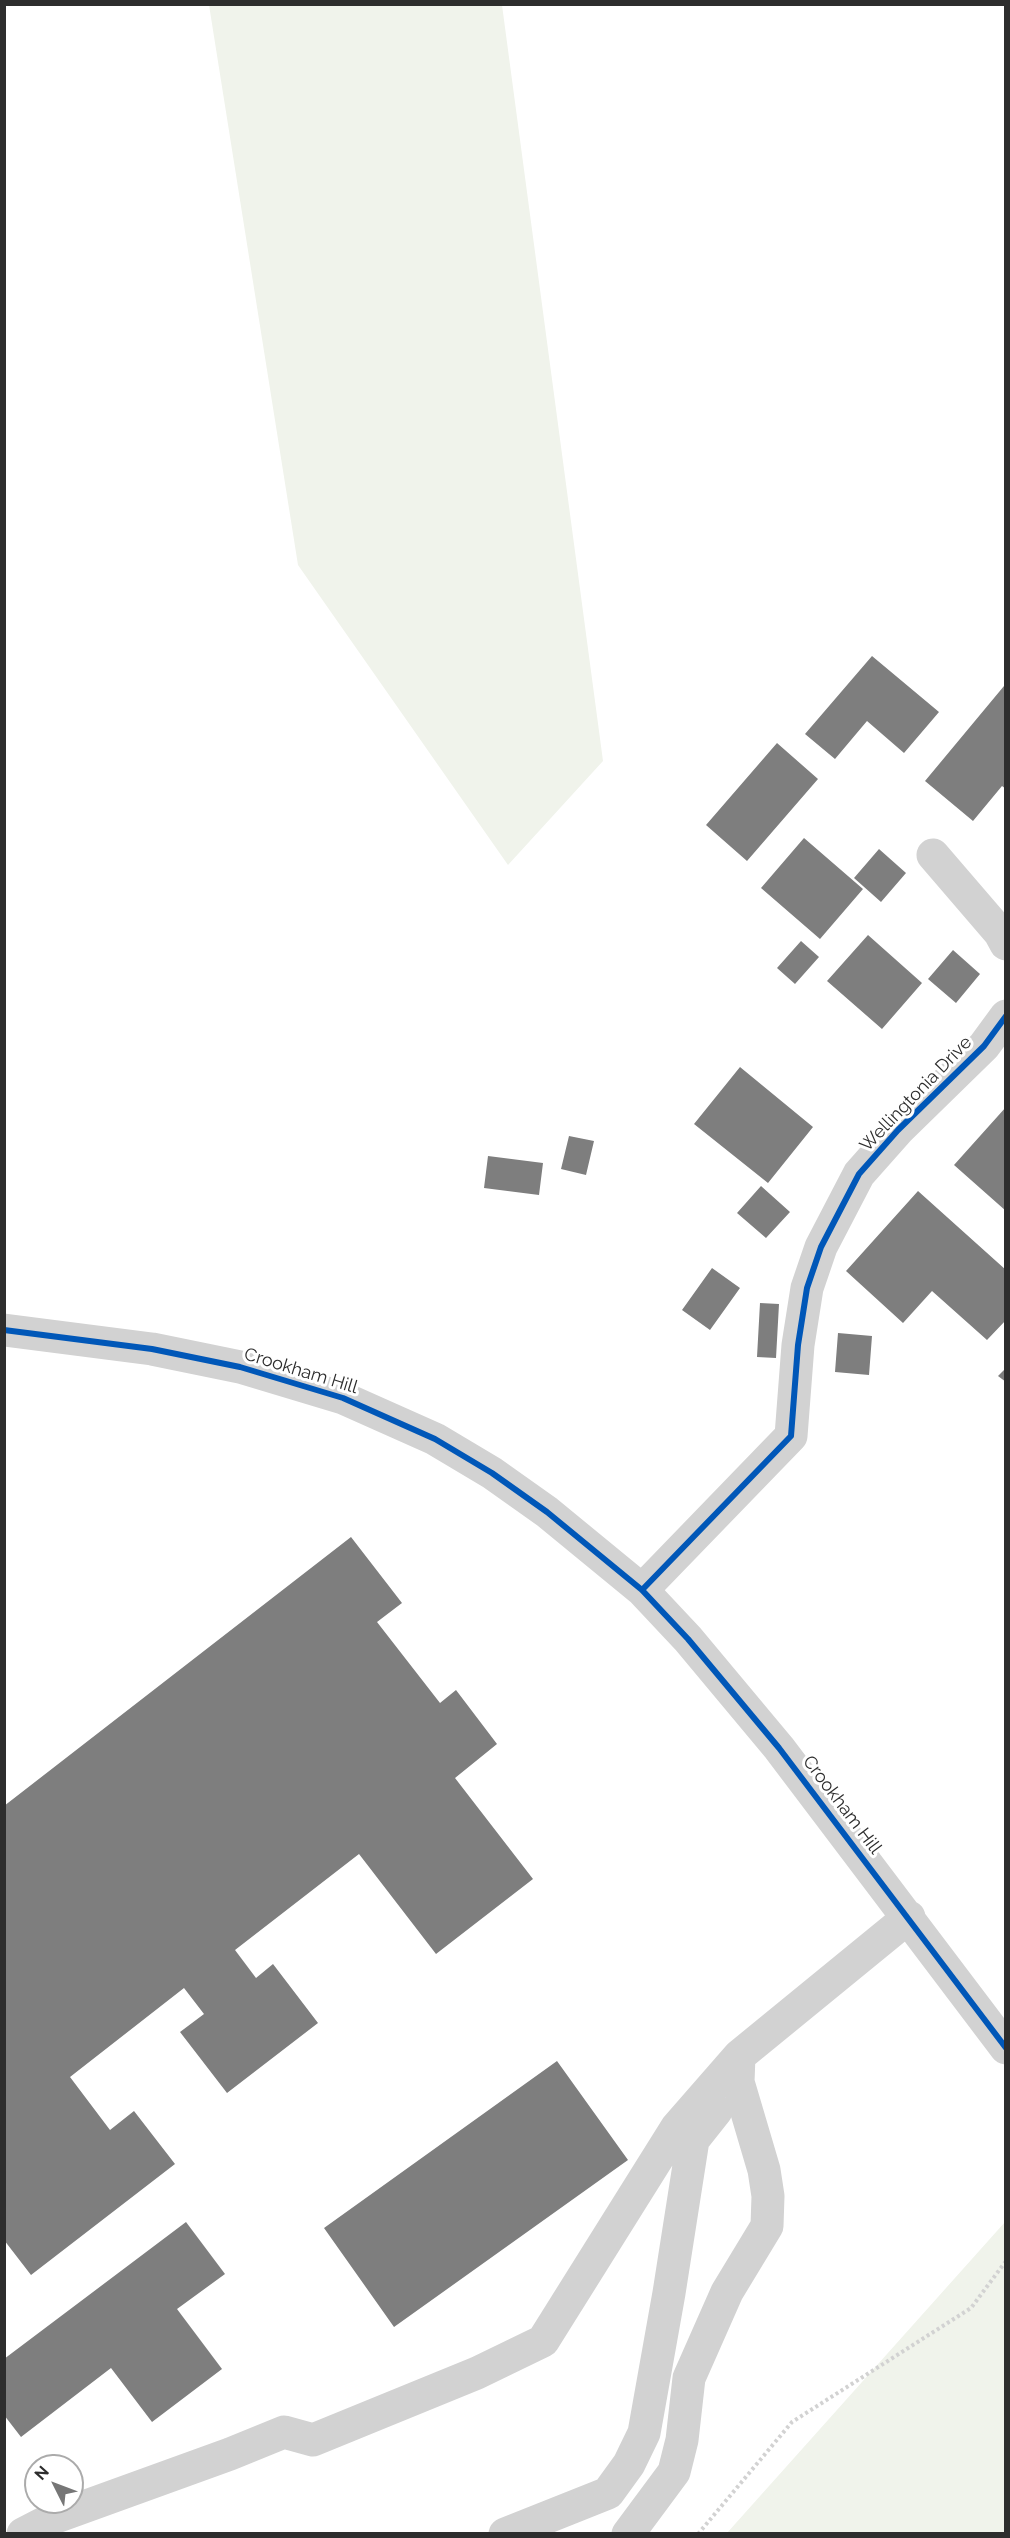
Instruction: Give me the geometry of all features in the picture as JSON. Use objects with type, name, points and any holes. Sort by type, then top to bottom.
[{"type":"street","points":[[933,855],[1000,933],[1005,944]]},
{"type":"street","name":"Wellingtonia Drive","points":[[642,1590],[791,1436],[798,1346],[807,1288],[821,1247],[859,1174],[898,1130],[984,1046],[1005,1016]]},
{"type":"street","name":"Crookham Hill","points":[[4,1330],[174,1354],[240,1367],[343,1398],[435,1439],[492,1473],[547,1512],[642,1590],[688,1639],[779,1748],[915,1925],[1005,2048]]},
{"type":"street","points":[[24,2534],[56,2517],[284,2432],[313,2440],[477,2373],[543,2341],[677,2127],[739,2069],[915,1925]]},
{"type":"street","points":[[505,2534],[608,2493],[629,2464],[644,2433],[693,2140],[739,2069]]},
{"type":"street","points":[[628,2534],[674,2472],[682,2440],[683,2410],[689,2378],[727,2292],[767,2226],[768,2196],[764,2170],[739,2069]]},
{"type":"path","points":[[698,2534],[792,2422],[972,2308],[1005,2261]]},
{"type":"shaded area","points":[[209,5],[502,5],[603,761],[508,865],[298,565]]},
{"type":"shaded area","points":[[1005,2222],[1005,2533],[727,2533]]},
{"type":"building","points":[[872,656],[939,712],[904,753],[867,721],[835,759],[805,734]]},
{"type":"building","points":[[1004,686],[1006,789],[1002,786],[973,821],[925,781]]},
{"type":"building","points":[[777,743],[818,779],[747,861],[706,825]]},
{"type":"building","points":[[804,838],[863,889],[820,939],[761,888]]},
{"type":"building","points":[[879,849],[906,873],[881,902],[854,878]]},
{"type":"building","points":[[868,935],[922,983],[882,1029],[827,981]]},
{"type":"building","points":[[801,941],[819,957],[795,984],[777,968]]},
{"type":"building","points":[[953,950],[980,974],[956,1003],[928,979]]},
{"type":"building","points":[[740,1067],[813,1127],[768,1183],[694,1124]]},
{"type":"building","points":[[1006,1107],[1006,1211],[954,1165]]},
{"type":"building","points":[[569,1136],[594,1141],[586,1175],[561,1169]]},
{"type":"building","points":[[488,1156],[543,1163],[539,1195],[484,1188]]},
{"type":"building","points":[[761,1186],[790,1212],[766,1238],[737,1213]]},
{"type":"building","points":[[918,1191],[1006,1270],[1006,1320],[987,1340],[932,1291],[903,1323],[846,1271]]},
{"type":"building","points":[[712,1268],[740,1288],[710,1330],[682,1310]]},
{"type":"building","points":[[760,1303],[779,1304],[776,1358],[757,1357]]},
{"type":"building","points":[[838,1333],[872,1336],[869,1375],[835,1372]]},
{"type":"building","points":[[1006,1368],[1006,1382],[998,1376]]},
{"type":"building","points":[[351,1537],[402,1603],[377,1622],[440,1703],[456,1690],[497,1744],[455,1778],[533,1879],[436,1954],[359,1854],[235,1950],[256,1978],[273,1964],[318,2023],[227,2093],[180,2032],[204,2014],[184,1988],[70,2077],[110,2130],[134,2111],[175,2164],[31,2275],[4,2240],[4,1806]]},
{"type":"building","points":[[557,2061],[628,2160],[394,2327],[324,2228]]},
{"type":"building","points":[[186,2222],[225,2274],[177,2309],[222,2369],[152,2422],[111,2368],[21,2437],[4,2415],[4,2359]]},
{"type":"cycle path","points":[[642,1590],[791,1436],[798,1345],[807,1288],[821,1247],[859,1174],[898,1130],[984,1046],[1006,1016]]},
{"type":"cycle path","points":[[4,1330],[152,1349],[240,1367],[343,1398],[435,1439],[492,1473],[547,1512],[642,1590],[688,1639],[779,1748],[1006,2048]]}]
